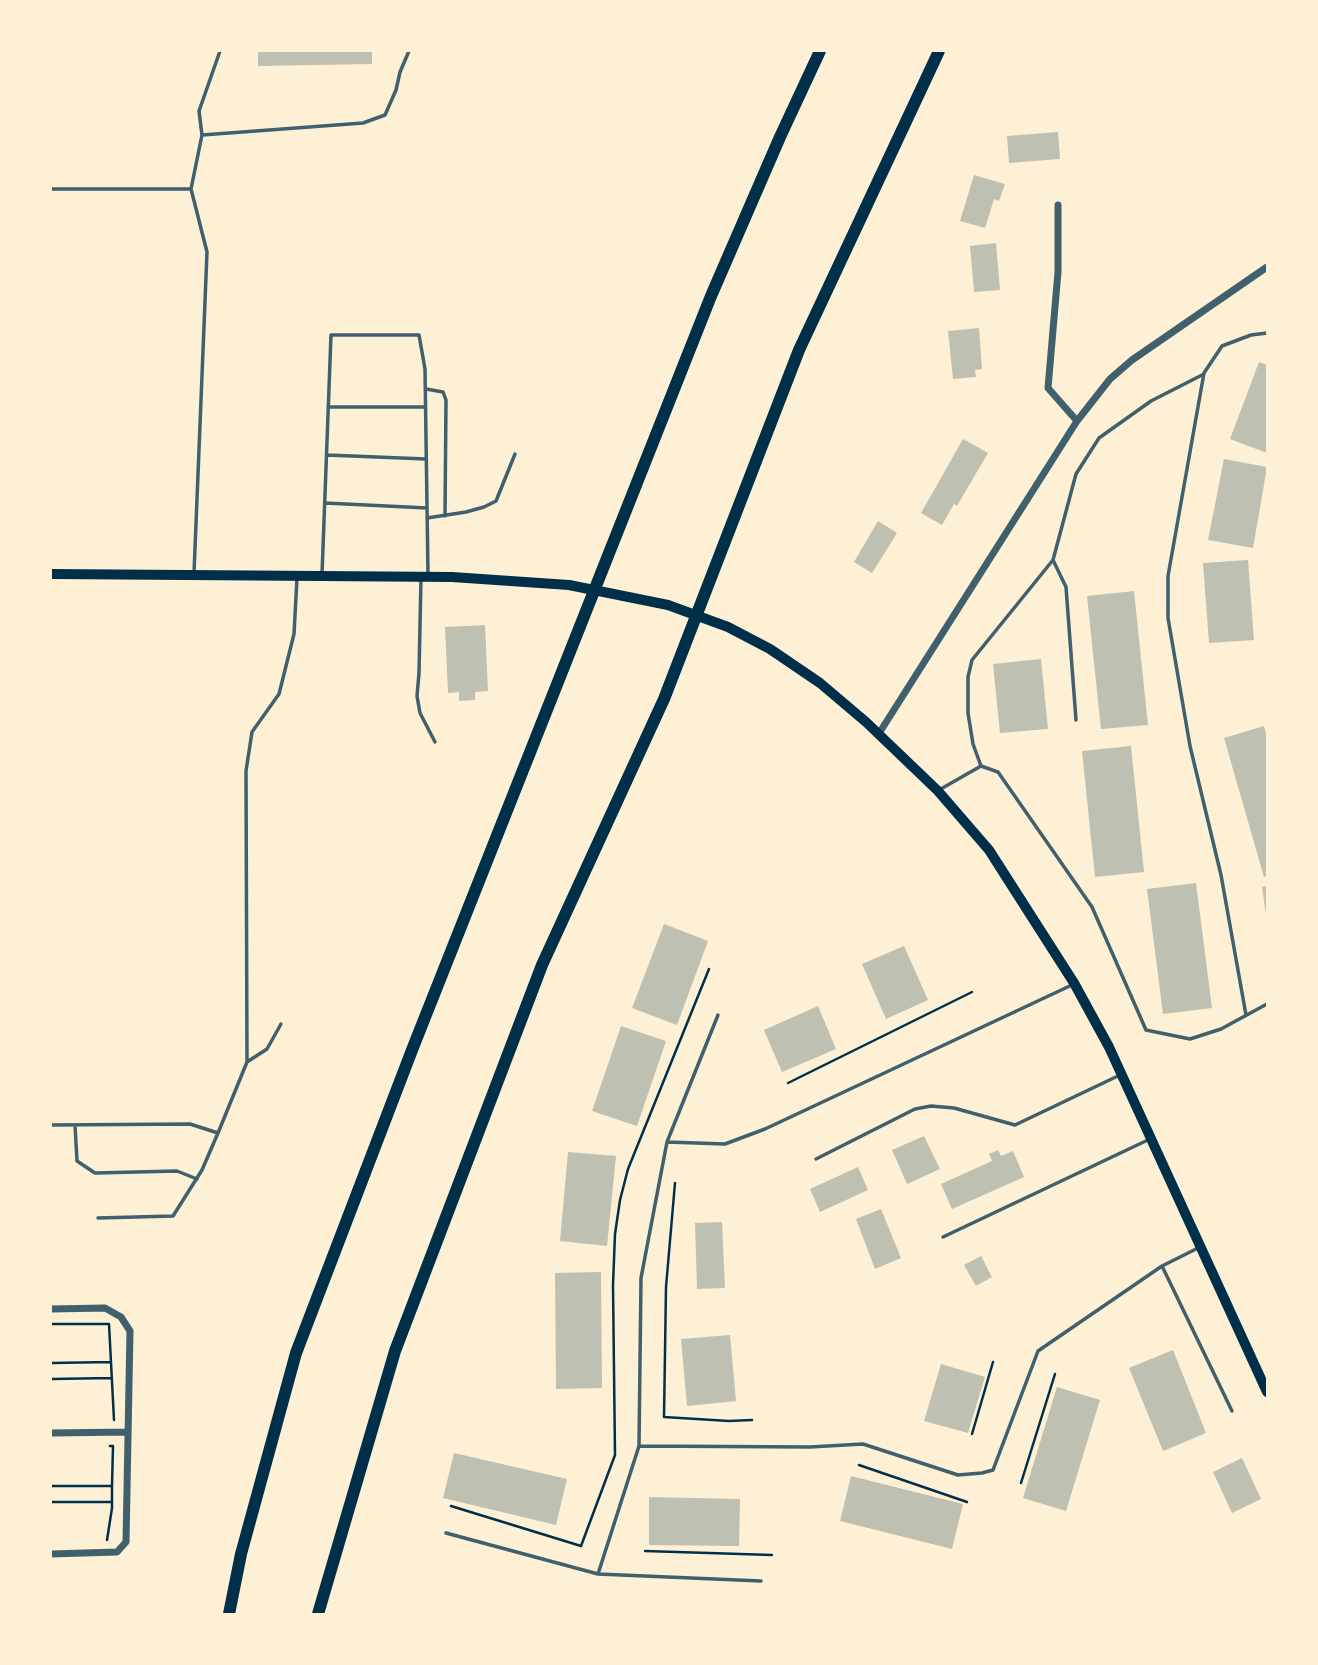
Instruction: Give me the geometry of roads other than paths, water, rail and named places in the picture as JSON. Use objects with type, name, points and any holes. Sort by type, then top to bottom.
[{"type":"highway","points":[[229,1614],[241,1554],[296,1353],[422,1024],[711,296],[820,51]]},
{"type":"highway","points":[[318,1614],[395,1351],[542,965],[664,699],[799,351],[939,51]]},
{"type":"main road","points":[[51,574],[424,576],[569,585],[668,605],[728,627],[770,649],[821,683],[938,791],[989,850],[1074,984],[1122,1074],[1267,1392]]},
{"type":"street","points":[[1058,205],[1058,272],[1048,388],[1077,421]]},
{"type":"street","points":[[878,735],[1077,421],[1110,379],[1132,360],[1267,267]]},
{"type":"street","points":[[51,1309],[105,1308],[121,1317],[130,1331],[126,1542],[117,1552],[51,1554]]},
{"type":"street","points":[[51,1433],[128,1433]]},
{"type":"lane","points":[[194,575],[207,252],[191,189],[202,135],[199,111],[220,51]]},
{"type":"lane","points":[[202,135],[363,123],[385,115],[409,51]]},
{"type":"lane","points":[[51,189],[191,189]]},
{"type":"lane","points":[[1246,1015],[1221,875],[1190,746],[1168,618],[1168,576],[1204,373],[1222,346],[1251,335],[1267,333]]},
{"type":"lane","points":[[322,576],[331,335],[419,335],[426,389],[427,518],[417,696],[420,713],[435,742]]},
{"type":"lane","points":[[981,766],[973,744],[968,713],[968,677],[972,660],[1053,560],[1076,474],[1099,438],[1151,401],[1204,373]]},
{"type":"lane","points":[[426,389],[443,393],[446,400],[445,516]]},
{"type":"lane","points":[[328,407],[425,407]]},
{"type":"lane","points":[[427,518],[484,508],[496,501],[515,454]]},
{"type":"lane","points":[[327,455],[426,459]]},
{"type":"lane","points":[[325,503],[427,508]]},
{"type":"lane","points":[[1053,560],[1066,587],[1076,720]]},
{"type":"lane","points":[[98,1218],[173,1216],[202,1170],[247,1062],[246,771],[252,732],[279,694],[294,634],[297,576]]},
{"type":"lane","points":[[938,791],[981,766],[998,772],[1092,907],[1146,1030],[1190,1039],[1221,1029],[1267,1004]]},
{"type":"lane","points":[[667,1142],[724,1144],[765,1129],[1074,984]]},
{"type":"lane","points":[[598,1574],[639,1446],[641,1278],[667,1142],[718,1015]]},
{"type":"lane","points":[[247,1062],[267,1049],[281,1024]]},
{"type":"lane","points":[[816,1159],[915,1109],[932,1106],[954,1108],[1015,1125],[1122,1074]]},
{"type":"lane","points":[[51,1125],[190,1124],[218,1133]]},
{"type":"lane","points":[[75,1125],[77,1161],[95,1173],[177,1171],[197,1179]]},
{"type":"lane","points":[[943,1237],[1152,1138]]},
{"type":"lane","points":[[639,1446],[810,1447],[863,1444],[958,1475],[993,1470],[1038,1351],[1162,1266],[1202,1246]]},
{"type":"lane","points":[[1162,1266],[1232,1411]]},
{"type":"lane","points":[[446,1533],[598,1574],[761,1581]]}]
